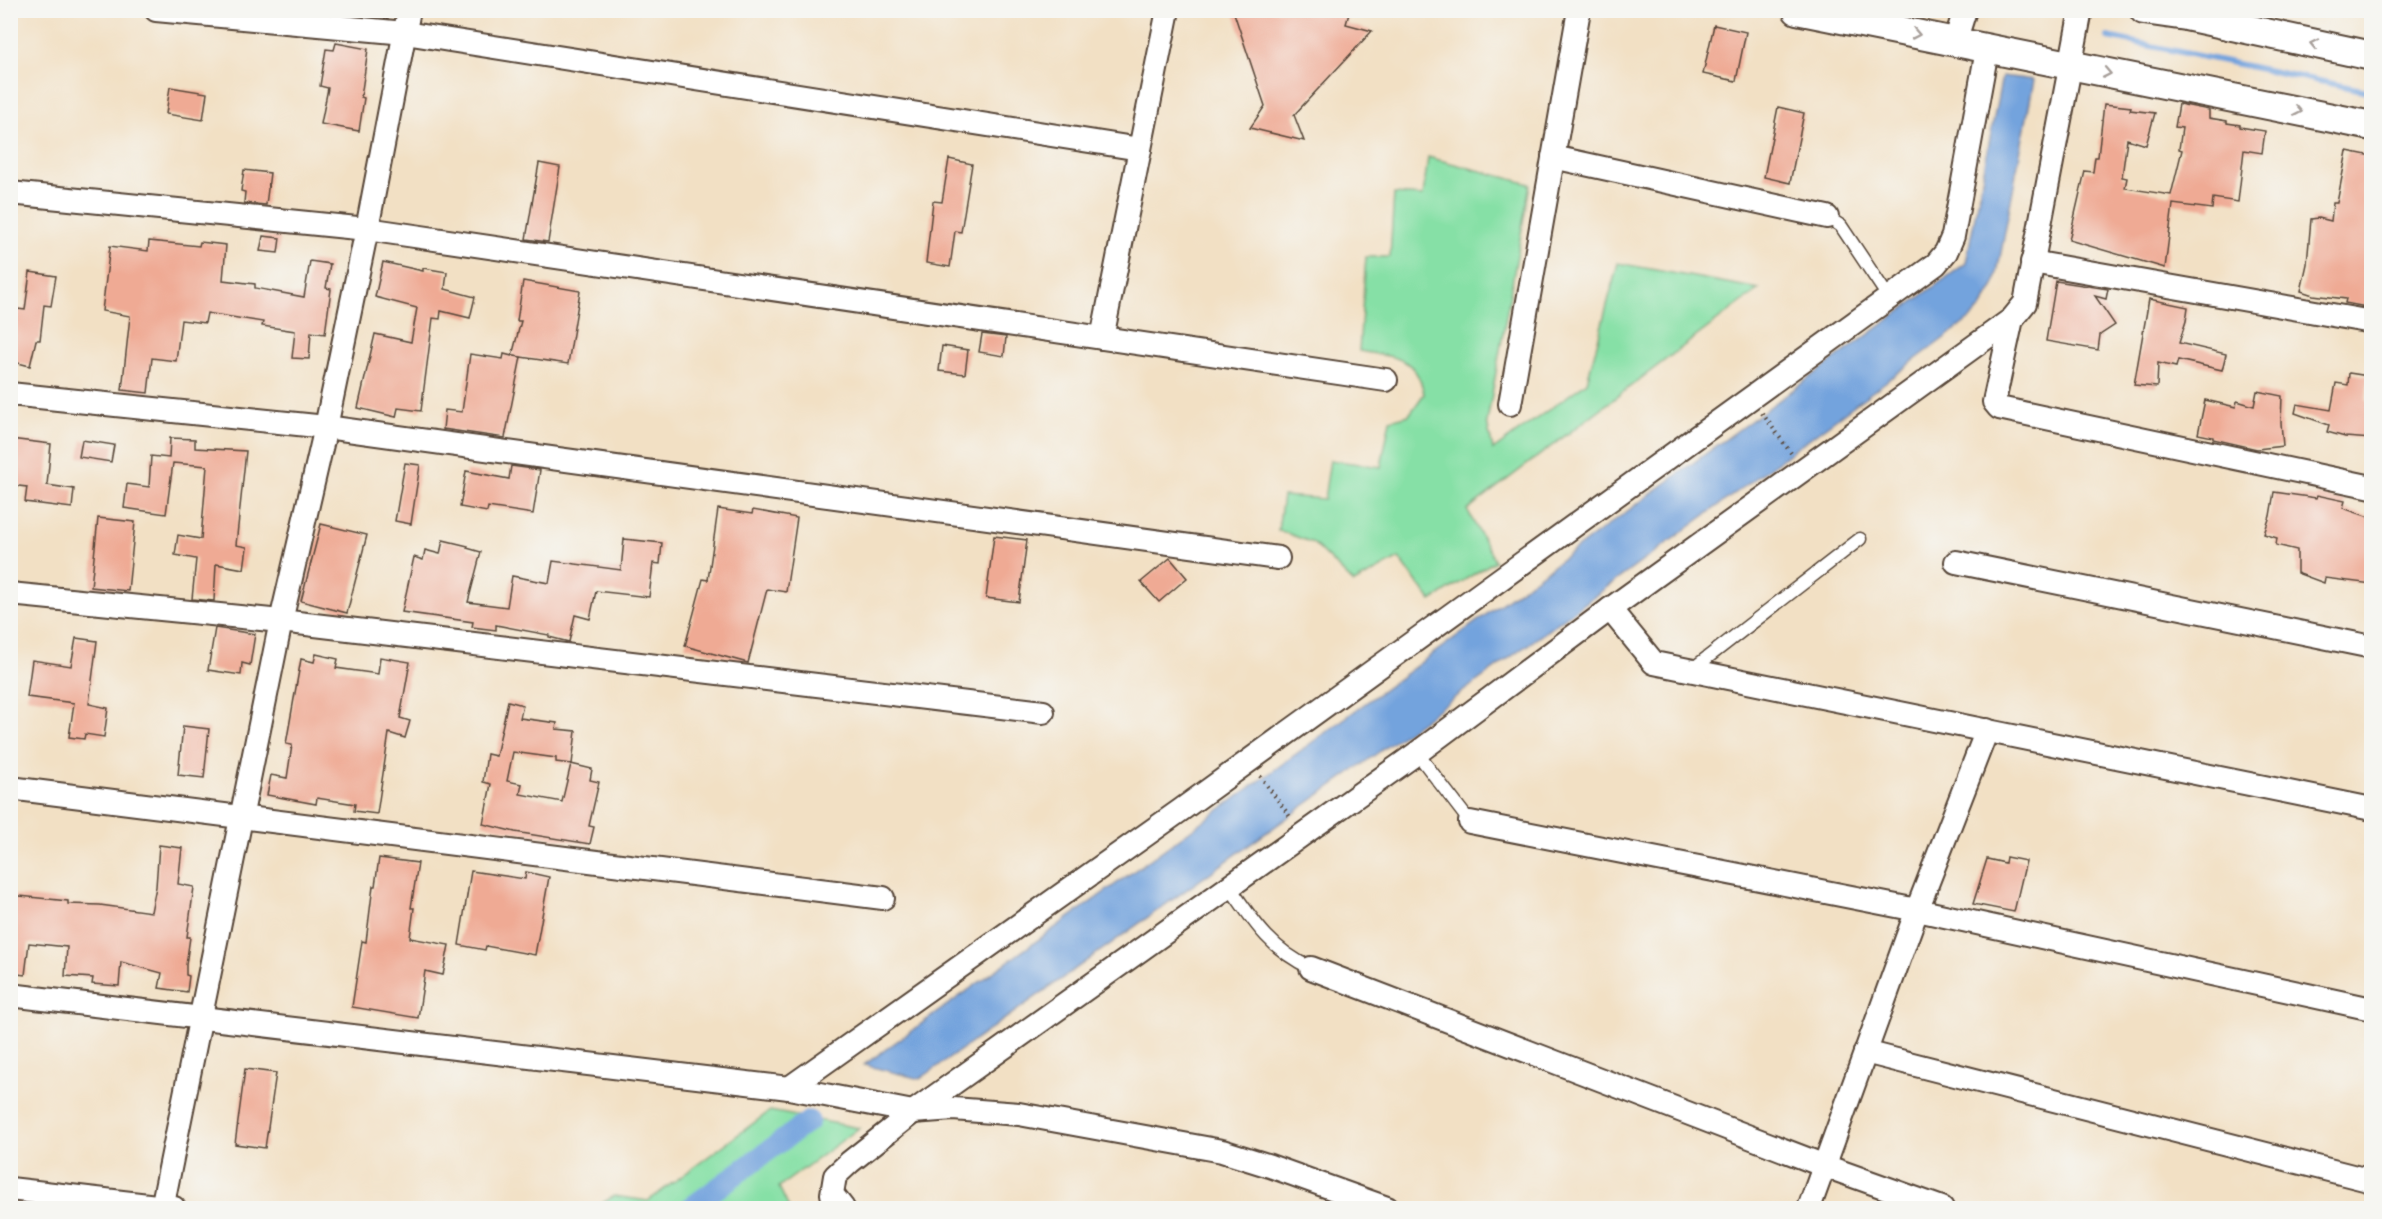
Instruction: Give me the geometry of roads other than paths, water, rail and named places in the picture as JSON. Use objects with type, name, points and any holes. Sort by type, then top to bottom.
[{"type":"street","points":[[156,10],[405,33],[1140,149]]},
{"type":"street","points":[[10,1189],[166,1208],[200,1017],[281,621],[326,427],[410,10]]},
{"type":"street","points":[[1102,338],[1168,10]]},
{"type":"street","points":[[1510,404],[1579,10]]},
{"type":"street","points":[[1797,10],[2372,126]]},
{"type":"street","points":[[1955,42],[1965,10]]},
{"type":"street","points":[[843,1209],[832,1194],[836,1176],[850,1162],[913,1112],[1417,753],[1610,609],[2012,319],[2025,303],[2081,10]]},
{"type":"street","points":[[2144,10],[2186,16],[2372,56]]},
{"type":"street","points":[[789,1088],[1181,810],[1936,264],[1946,252],[1953,236],[1987,50]]},
{"type":"street","points":[[1553,157],[1827,217]]},
{"type":"street","points":[[10,193],[367,229],[1386,380]]},
{"type":"street","points":[[2032,262],[2372,322]]},
{"type":"street","points":[[2012,319],[1994,402],[1999,408],[2372,487]]},
{"type":"street","points":[[10,394],[326,427],[1278,558]]},
{"type":"street","points":[[1956,562],[2372,647]]},
{"type":"street","points":[[10,594],[281,621],[1043,712]]},
{"type":"street","points":[[1610,609],[1654,663],[2372,809]]},
{"type":"street","points":[[1809,1209],[1917,910],[1987,730]]},
{"type":"street","points":[[10,788],[883,898]]},
{"type":"street","points":[[1470,822],[1917,910],[2372,1009]]},
{"type":"street","points":[[1311,968],[1942,1209]]},
{"type":"street","points":[[10,995],[789,1088],[913,1112],[953,1109],[1019,1114],[1222,1151],[1387,1209]]},
{"type":"street","points":[[1865,1052],[2372,1181]]},
{"type":"lane","points":[[1827,217],[1841,226],[1889,298]]},
{"type":"lane","points":[[1689,671],[1860,538]]},
{"type":"lane","points":[[1417,753],[1470,822]]},
{"type":"lane","points":[[1228,886],[1261,932],[1293,960],[1311,968]]},
{"type":"water","points":[[2002,76],[2034,80],[1995,284],[1981,308],[1971,318],[1448,702],[920,1079],[864,1065],[1262,779],[1966,263]]},
{"type":"waterway","points":[[2108,37],[2372,92]]},
{"type":"waterway","points":[[690,1208],[809,1121]]}]
